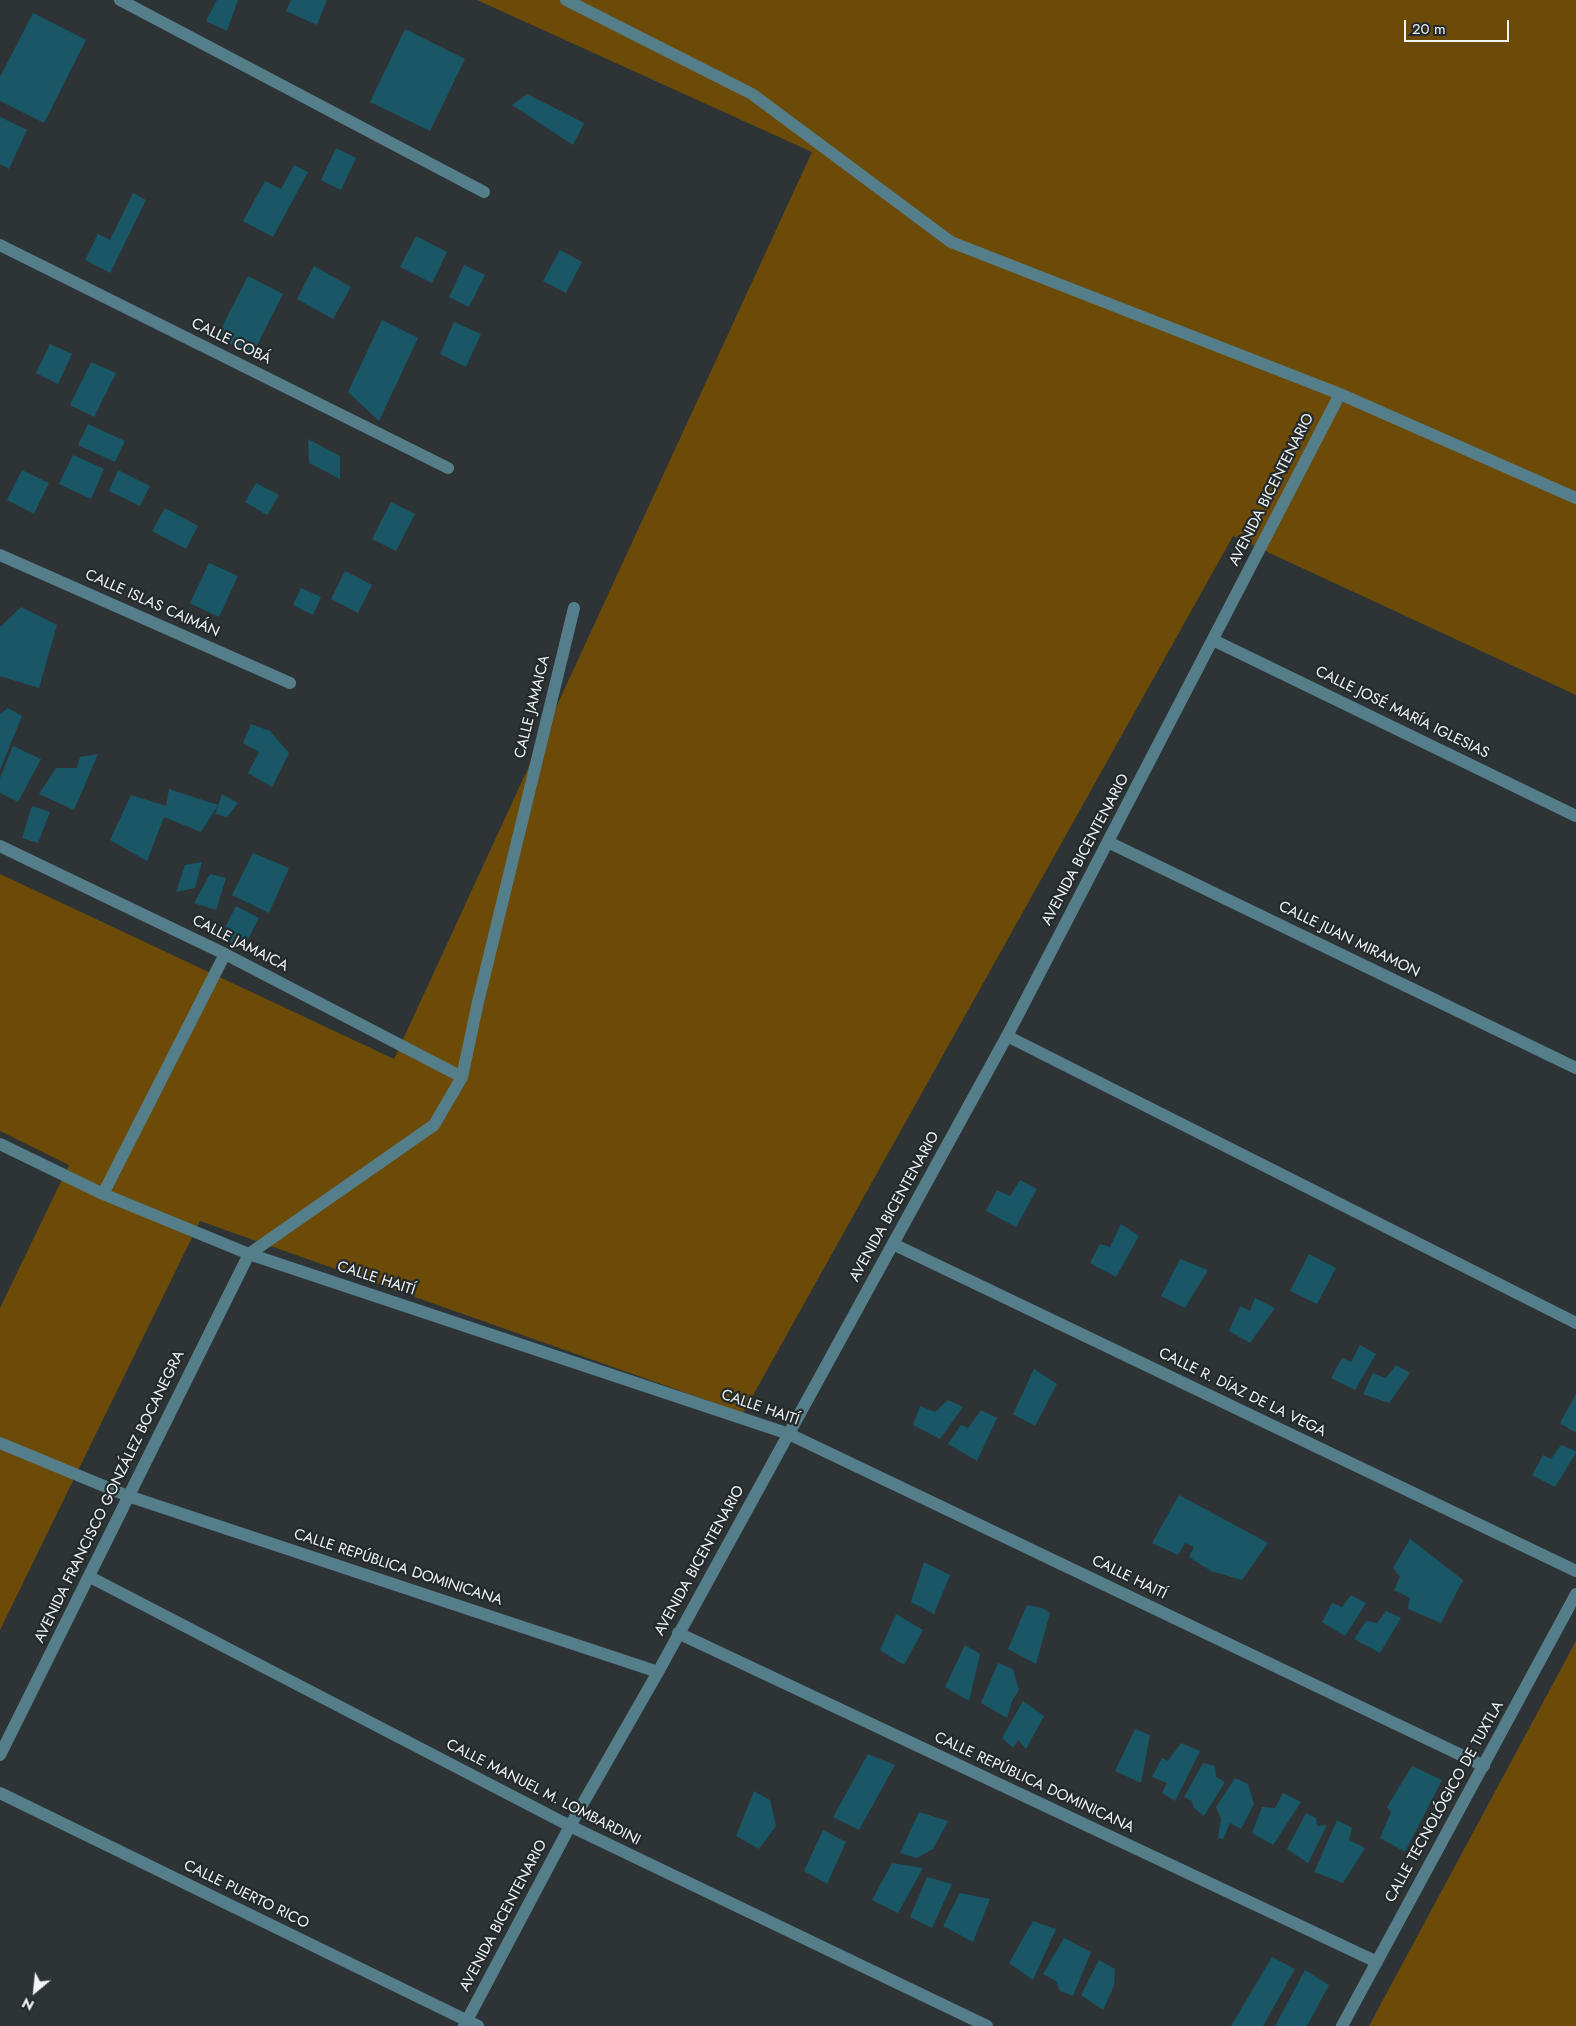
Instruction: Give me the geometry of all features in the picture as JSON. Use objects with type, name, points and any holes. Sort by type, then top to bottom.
[{"type":"street","points":[[120,0],[484,192]]},
{"type":"street","points":[[566,0],[752,94],[951,242],[1340,394],[1576,498]]},
{"type":"street","name":"CALLE COBÁ","points":[[0,244],[448,468]]},
{"type":"street","name":"AVENIDA BICENTENARIO","points":[[465,2023],[570,1826],[658,1672],[1007,1036],[1340,394]]},
{"type":"street","name":"CALLE ISLAS CAIMÁN","points":[[0,555],[290,683]]},
{"type":"street","name":"CALLE JAMAICA","points":[[249,1254],[434,1125],[462,1077],[478,1002],[574,608]]},
{"type":"street","name":"CALLE JOSÉ MARÍA IGLESIAS","points":[[1213,640],[1576,816]]},
{"type":"street","name":"CALLE JUAN MIRAMON","points":[[1108,842],[1576,1068]]},
{"type":"street","name":"CALLE JAMAICA","points":[[0,846],[225,954],[462,1077]]},
{"type":"street","points":[[102,1194],[225,954]]},
{"type":"street","points":[[1007,1036],[1576,1323]]},
{"type":"street","name":"CALLE HAITÍ","points":[[0,1144],[102,1194],[249,1254],[789,1434],[1484,1766]]},
{"type":"street","name":"CALLE R. DÍAZ DE LA VEGA","points":[[893,1244],[1576,1571]]},
{"type":"street","name":"AVENIDA FRANCISCO GONZÁLEZ BOCANEGRA","points":[[0,1755],[249,1254]]},
{"type":"street","name":"CALLE REPÚBLICA DOMINICANA","points":[[0,1442],[128,1496],[658,1672]]},
{"type":"street","name":"CALLE MANUEL M. LOMBARDINI","points":[[90,1577],[570,1826],[988,2026]]},
{"type":"street","name":"CALLE TECNOLÓGICO DE TUXTLA","points":[[1342,2026],[1576,1594]]},
{"type":"street","name":"CALLE REPÚBLICA DOMINICANA","points":[[678,1633],[1377,1962]]},
{"type":"street","name":"CALLE PUERTO RICO","points":[[0,1792],[465,2023],[478,2026]]},
{"type":"shaded area","points":[[477,0],[1576,0],[1576,695],[1233,536],[743,1413],[200,1221],[0,1630],[0,1308],[69,1165],[0,1131],[0,874],[394,1059],[812,152]]},
{"type":"shaded area","points":[[1576,1641],[1576,2026],[1369,2026]]},
{"type":"building","points":[[217,0],[238,0],[227,31],[206,21]]},
{"type":"building","points":[[291,0],[327,0],[317,25],[286,11]]},
{"type":"building","points":[[33,13],[86,40],[44,123],[0,101],[0,77]]},
{"type":"building","points":[[405,29],[465,59],[430,131],[370,102]]},
{"type":"building","points":[[527,94],[584,123],[573,145],[512,105]]},
{"type":"building","points":[[0,117],[27,130],[9,169],[0,164]]},
{"type":"building","points":[[336,148],[356,158],[341,190],[321,180]]},
{"type":"building","points":[[294,165],[308,172],[273,237],[243,221],[265,181],[281,189]]},
{"type":"building","points":[[133,193],[146,200],[110,273],[85,260],[98,234],[110,240]]},
{"type":"building","points":[[416,236],[447,252],[432,283],[400,267]]},
{"type":"building","points":[[560,250],[582,262],[566,293],[543,281]]},
{"type":"building","points":[[464,265],[485,275],[469,307],[449,297]]},
{"type":"building","points":[[314,266],[351,287],[333,319],[297,299]]},
{"type":"building","points":[[248,276],[283,294],[252,355],[217,337]]},
{"type":"building","points":[[382,320],[418,338],[379,421],[348,392]]},
{"type":"building","points":[[454,322],[481,334],[466,367],[440,354]]},
{"type":"building","points":[[50,344],[72,354],[58,384],[36,373]]},
{"type":"building","points":[[91,362],[116,373],[94,417],[70,405]]},
{"type":"building","points":[[88,424],[125,441],[115,462],[78,445]]},
{"type":"building","points":[[308,439],[340,456],[340,479],[309,463]]},
{"type":"building","points":[[73,455],[104,469],[91,499],[59,484]]},
{"type":"building","points":[[22,470],[49,483],[34,514],[7,500]]},
{"type":"building","points":[[118,470],[150,486],[140,506],[109,491]]},
{"type":"building","points":[[256,483],[279,495],[267,515],[245,502]]},
{"type":"building","points":[[391,502],[415,514],[396,551],[372,539]]},
{"type":"building","points":[[165,508],[198,526],[186,549],[152,531]]},
{"type":"building","points":[[209,563],[238,576],[219,617],[190,603]]},
{"type":"building","points":[[345,571],[372,585],[358,613],[331,599]]},
{"type":"building","points":[[301,588],[321,597],[313,615],[293,605]]},
{"type":"building","points":[[21,607],[57,625],[39,688],[0,676],[0,627]]},
{"type":"building","points":[[8,708],[22,716],[0,770],[0,714]]},
{"type":"building","points":[[251,724],[270,731],[289,753],[272,787],[248,773],[259,752],[243,743]]},
{"type":"building","points":[[13,746],[41,759],[18,802],[0,793],[0,778]]},
{"type":"building","points":[[98,754],[74,810],[39,794],[56,768],[77,768],[80,757]]},
{"type":"building","points":[[169,789],[218,805],[201,832],[164,817],[147,861],[110,840],[131,795],[166,806]]},
{"type":"building","points":[[222,794],[238,803],[227,817],[215,814]]},
{"type":"building","points":[[32,806],[50,812],[38,843],[22,838]]},
{"type":"building","points":[[253,853],[289,868],[269,913],[232,895]]},
{"type":"building","points":[[202,862],[195,888],[176,892],[185,865]]},
{"type":"building","points":[[210,874],[226,878],[216,910],[194,903]]},
{"type":"building","points":[[236,906],[259,918],[243,949],[220,937]]},
{"type":"building","points":[[1020,1180],[1037,1189],[1016,1227],[986,1211],[997,1190],[1010,1196]]},
{"type":"building","points":[[1121,1224],[1139,1236],[1116,1277],[1090,1263],[1100,1244],[1110,1247]]},
{"type":"building","points":[[1309,1254],[1336,1268],[1317,1304],[1290,1291]]},
{"type":"building","points":[[1180,1259],[1208,1270],[1185,1308],[1161,1296]]},
{"type":"building","points":[[1255,1298],[1275,1308],[1250,1343],[1229,1331],[1240,1306],[1250,1311]]},
{"type":"building","points":[[1360,1345],[1376,1354],[1355,1390],[1331,1378],[1342,1358],[1351,1362]]},
{"type":"building","points":[[1396,1365],[1410,1373],[1389,1403],[1363,1394],[1373,1373],[1386,1378]]},
{"type":"building","points":[[1034,1369],[1057,1384],[1035,1426],[1013,1414]]},
{"type":"building","points":[[1576,1394],[1576,1433],[1560,1423]]},
{"type":"building","points":[[948,1400],[963,1407],[940,1439],[913,1425],[920,1406],[935,1412]]},
{"type":"building","points":[[981,1410],[997,1418],[977,1461],[948,1444],[961,1425],[968,1428]]},
{"type":"building","points":[[1561,1445],[1576,1451],[1576,1453],[1555,1487],[1532,1475],[1543,1455],[1551,1459]]},
{"type":"building","points":[[1179,1495],[1268,1543],[1242,1580],[1211,1571],[1189,1557],[1194,1547],[1185,1543],[1178,1555],[1152,1543]]},
{"type":"building","points":[[1410,1539],[1463,1580],[1441,1623],[1408,1609],[1410,1598],[1394,1590],[1400,1577],[1393,1568]]},
{"type":"building","points":[[924,1562],[950,1575],[934,1614],[911,1602]]},
{"type":"building","points":[[1351,1595],[1366,1603],[1345,1636],[1322,1622],[1332,1603],[1342,1607]]},
{"type":"building","points":[[1027,1605],[1042,1608],[1050,1613],[1036,1664],[1008,1649]]},
{"type":"building","points":[[1386,1611],[1401,1618],[1380,1653],[1354,1639],[1366,1621],[1377,1623]]},
{"type":"building","points":[[896,1614],[923,1630],[904,1665],[880,1650]]},
{"type":"building","points":[[965,1645],[980,1654],[969,1701],[945,1687]]},
{"type":"building","points":[[998,1663],[1013,1669],[1019,1690],[1012,1701],[1007,1718],[981,1703]]},
{"type":"building","points":[[1023,1701],[1044,1716],[1026,1749],[1018,1740],[1013,1748],[1002,1738]]},
{"type":"building","points":[[1135,1729],[1150,1735],[1141,1783],[1115,1771]]},
{"type":"building","points":[[1181,1743],[1200,1751],[1175,1801],[1162,1793],[1167,1783],[1152,1777],[1162,1758],[1168,1761]]},
{"type":"building","points":[[868,1754],[895,1765],[859,1830],[833,1817]]},
{"type":"building","points":[[1203,1763],[1215,1766],[1216,1777],[1225,1782],[1204,1816],[1194,1808],[1192,1801],[1184,1797]]},
{"type":"building","points":[[1412,1766],[1442,1780],[1405,1852],[1380,1838],[1391,1812],[1387,1807]]},
{"type":"building","points":[[1235,1778],[1248,1784],[1254,1804],[1241,1829],[1230,1823],[1223,1839],[1218,1838],[1221,1819],[1216,1807]]},
{"type":"building","points":[[754,1791],[770,1800],[776,1826],[759,1849],[736,1836]]},
{"type":"building","points":[[1283,1793],[1301,1802],[1273,1845],[1252,1833],[1262,1807],[1275,1808]]},
{"type":"building","points":[[919,1812],[948,1821],[933,1849],[917,1858],[900,1853]]},
{"type":"building","points":[[1306,1813],[1316,1818],[1317,1826],[1327,1825],[1308,1863],[1287,1849]]},
{"type":"building","points":[[1337,1820],[1352,1828],[1349,1840],[1365,1848],[1343,1883],[1314,1872]]},
{"type":"building","points":[[823,1830],[846,1842],[827,1884],[804,1871]]},
{"type":"building","points":[[892,1863],[923,1868],[898,1913],[872,1900]]},
{"type":"building","points":[[927,1877],[952,1884],[932,1928],[910,1917]]},
{"type":"building","points":[[960,1893],[990,1899],[973,1942],[943,1926]]},
{"type":"building","points":[[1033,1921],[1056,1929],[1033,1980],[1009,1963]]},
{"type":"building","points":[[1064,1938],[1091,1952],[1073,1996],[1060,1991],[1056,1981],[1043,1974]]},
{"type":"building","points":[[1272,1957],[1295,1969],[1263,2026],[1231,2026]]},
{"type":"building","points":[[1099,1960],[1115,1969],[1114,1986],[1103,2010],[1081,1995]]},
{"type":"building","points":[[1305,1970],[1329,1985],[1307,2026],[1275,2026]]}]
